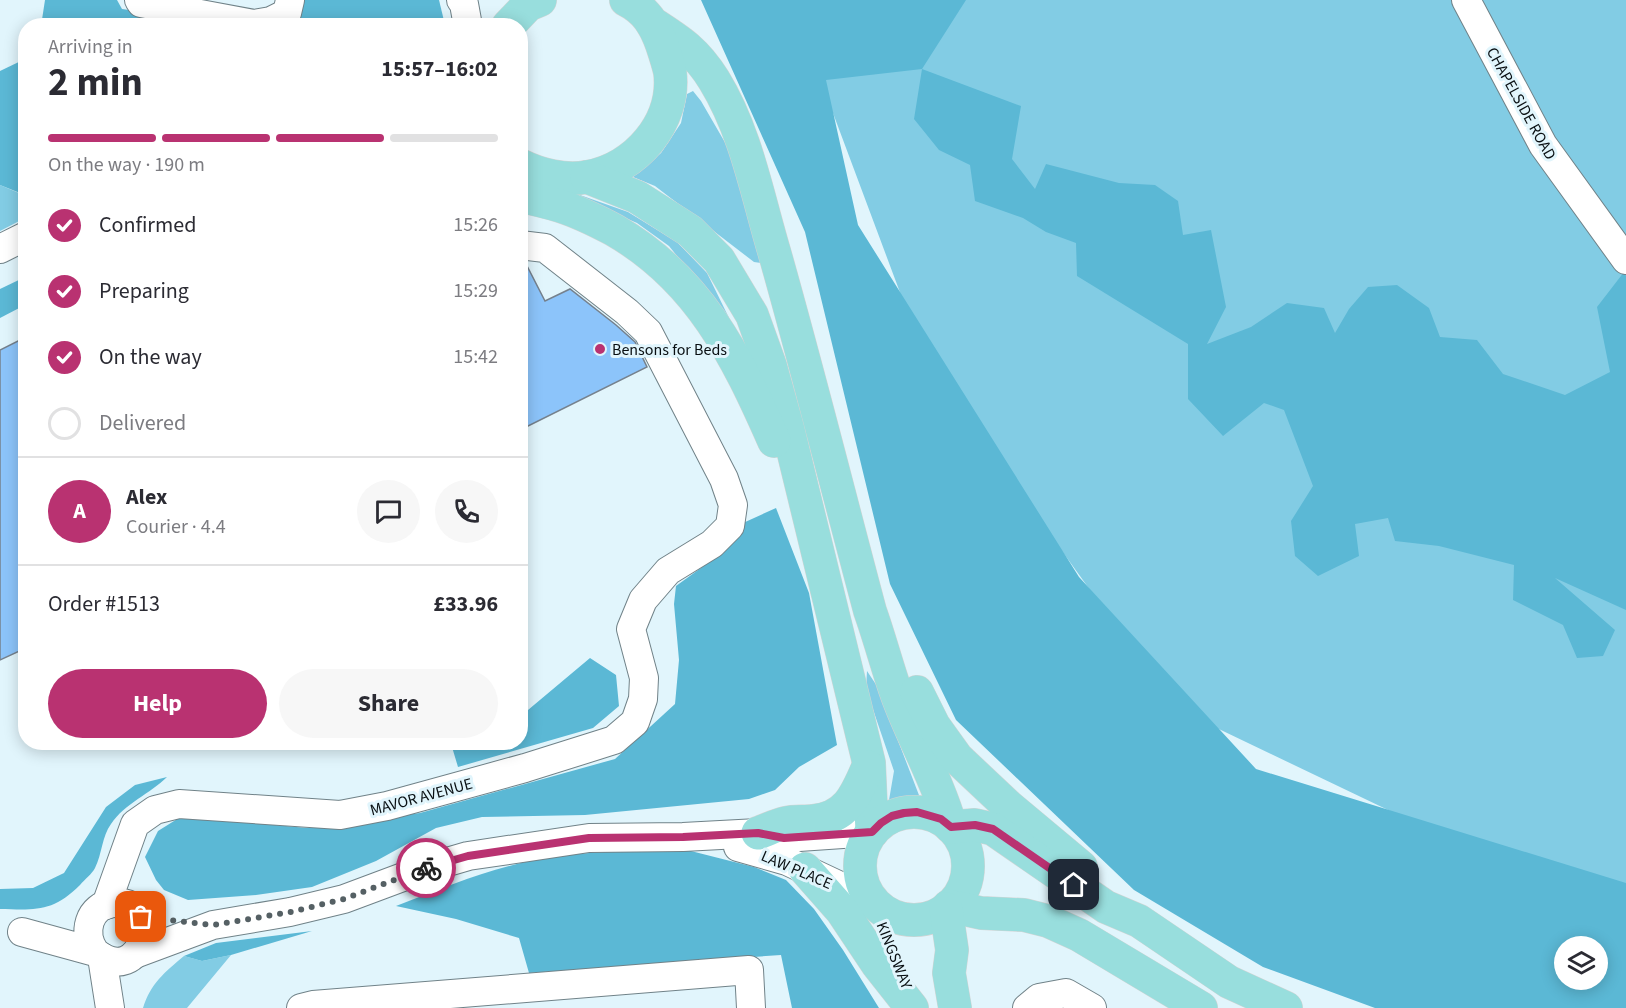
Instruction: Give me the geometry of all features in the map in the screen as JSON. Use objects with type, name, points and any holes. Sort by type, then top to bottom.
[{"type":"main road","points":[[528,176],[587,177],[621,166],[648,142],[662,122],[669,93],[670,71],[660,42],[641,9]]},
{"type":"main road","points":[[641,9],[686,44],[714,80],[731,111],[748,160],[789,306],[870,611],[885,651],[897,694],[944,801],[951,827],[966,849],[967,869],[964,887],[956,900],[928,919],[914,920],[892,915],[874,902],[867,893],[860,873],[862,851],[872,832],[881,823],[904,813],[917,812],[929,814],[951,827],[975,825],[993,829],[1106,907],[1139,921]]},
{"type":"main road","points":[[587,177],[637,197],[690,231],[719,260],[752,315],[770,365],[800,479],[869,763],[872,832]]},
{"type":"main road","points":[[528,180],[562,206],[596,220],[647,251],[677,277],[711,317],[723,336],[751,388],[779,450],[800,479]]},
{"type":"main road","points":[[752,315],[789,306]]},
{"type":"main road","points":[[885,651],[911,680],[934,726],[957,758],[1008,806],[1101,884],[1139,921],[1229,982],[1286,1008]]},
{"type":"main road","points":[[758,833],[786,823],[817,821],[837,813],[847,806],[857,794],[869,763]]},
{"type":"main road","points":[[805,869],[842,911],[878,965],[913,1008]]},
{"type":"main road","name":"KINGSWAY","points":[[874,902],[905,973],[913,1008]]},
{"type":"main road","points":[[947,908],[952,950],[949,973],[955,1008]]},
{"type":"main road","points":[[947,908],[981,913],[1024,915],[1048,921],[1079,935],[1201,1008]]},
{"type":"street","points":[[139,0],[141,3],[222,18]]},
{"type":"street","points":[[277,18],[287,13],[290,0]]},
{"type":"street","points":[[461,0],[467,18]]},
{"type":"street","name":"CHAPELSIDE ROAD","points":[[1466,0],[1543,145],[1626,260]]},
{"type":"street","points":[[0,249],[18,240]]},
{"type":"street","name":"MAVOR AVENUE","points":[[117,912],[124,852],[135,824],[155,810],[179,804],[340,815],[398,803],[525,768],[614,740],[635,722],[643,699],[644,678],[631,629],[643,600],[668,571],[712,544],[730,526],[733,505],[724,479],[648,332],[627,312],[545,248],[528,246]]},
{"type":"street","points":[[835,618],[870,611]]},
{"type":"street","name":"LAW PLACE","points":[[11,932],[115,956],[213,925],[291,912],[344,899],[468,856],[589,838],[758,833],[784,838],[872,832]]},
{"type":"street","name":"LAW PLACE","points":[[683,837],[763,852],[874,902]]},
{"type":"street","points":[[117,912],[146,932],[144,940],[115,956],[88,937],[117,912]]},
{"type":"street","name":"LAW PLACE","points":[[11,932],[117,912],[213,925]]},
{"type":"street","points":[[111,1008],[115,956]]},
{"type":"street","points":[[301,1008],[325,1004],[536,998],[749,970],[751,1008]]},
{"type":"street","points":[[1027,1008],[1040,998],[1066,993],[1092,1008]]},
{"type":"shaded area","points":[[45,0],[117,0],[122,9],[188,18],[42,18]]},
{"type":"shaded area","points":[[301,0],[439,0],[443,18],[292,18]]},
{"type":"shaded area","points":[[701,0],[966,0],[922,69],[826,80],[858,225],[1079,577],[1256,769],[1626,883],[1626,1008],[1375,1008],[1263,967],[1134,890],[956,720],[890,584],[805,232]]},
{"type":"shaded area","points":[[788,0],[1626,0],[1626,924],[1175,708],[926,362],[821,81]]},
{"type":"shaded area","points":[[18,62],[18,192],[0,185],[0,71]]},
{"type":"shaded area","points":[[922,69],[1021,106],[1012,159],[1035,189],[1046,164],[1119,183],[1155,185],[1178,201],[1183,235],[1211,230],[1226,307],[1207,344],[1251,327],[1287,303],[1324,308],[1335,333],[1349,309],[1368,287],[1397,285],[1429,308],[1440,337],[1477,340],[1503,374],[1565,395],[1610,372],[1597,307],[1624,272],[1626,276],[1626,610],[1555,578],[1615,630],[1603,656],[1577,658],[1563,625],[1513,600],[1514,565],[1439,546],[1395,541],[1388,518],[1355,524],[1359,556],[1318,576],[1295,556],[1291,521],[1313,486],[1284,410],[1264,403],[1223,436],[1188,399],[1188,344],[1077,276],[1076,243],[1046,232],[1023,218],[975,201],[970,165],[939,150],[914,119]]},
{"type":"shaded area","points":[[693,91],[734,158],[761,263],[754,262],[655,186],[633,177],[661,153],[681,123],[687,94]]},
{"type":"shaded area","points":[[0,185],[18,193],[18,222],[0,231]]},
{"type":"shaded area","points":[[580,195],[628,212],[677,242],[707,273],[732,324],[669,246],[637,223],[579,198]]},
{"type":"shaded area","points":[[18,280],[18,309],[0,318],[0,289]]},
{"type":"shaded area","points":[[776,508],[809,593],[837,745],[799,767],[775,790],[749,799],[585,815],[482,817],[436,828],[376,861],[312,887],[256,895],[188,900],[164,890],[156,880],[145,857],[158,831],[182,816],[307,828],[420,813],[615,759],[675,704],[679,660],[674,604],[676,586],[723,552],[743,523]]},
{"type":"shaded area","points":[[590,658],[616,675],[619,706],[593,728],[528,747],[528,710]]},
{"type":"shaded area","points":[[867,671],[877,686],[922,803],[903,800],[888,806],[894,771],[866,689]]},
{"type":"shaded area","points":[[453,750],[517,750],[458,767]]},
{"type":"shaded area","points":[[167,777],[130,804],[111,824],[94,870],[70,894],[43,908],[0,909],[0,889],[33,888],[64,873],[106,807],[135,785]]},
{"type":"shaded area","points":[[683,849],[754,867],[786,880],[814,909],[879,1008],[792,1008],[781,955],[529,973],[519,938],[456,919],[396,906],[483,874],[533,860],[597,852]]},
{"type":"shaded area","points":[[312,931],[231,955],[202,961],[184,956],[216,943]]},
{"type":"shaded area","points":[[231,955],[187,1008],[143,1008],[154,985],[184,956],[202,961]]},
{"type":"building","points":[[528,268],[545,301],[570,289],[635,342],[647,367],[528,426]]},
{"type":"building","points":[[18,341],[18,652],[0,660],[0,350]]},
{"type":"way so far","points":[[141,917],[213,925],[291,912],[344,899],[426,868]]},
{"type":"place","name":"Bensons for Beds","points":[[600,349]]},
{"type":"route","points":[[426,868],[468,856],[589,838],[758,833],[784,838],[872,832],[892,816],[917,812],[941,819],[951,827],[975,825],[993,829],[1074,885]]}]
